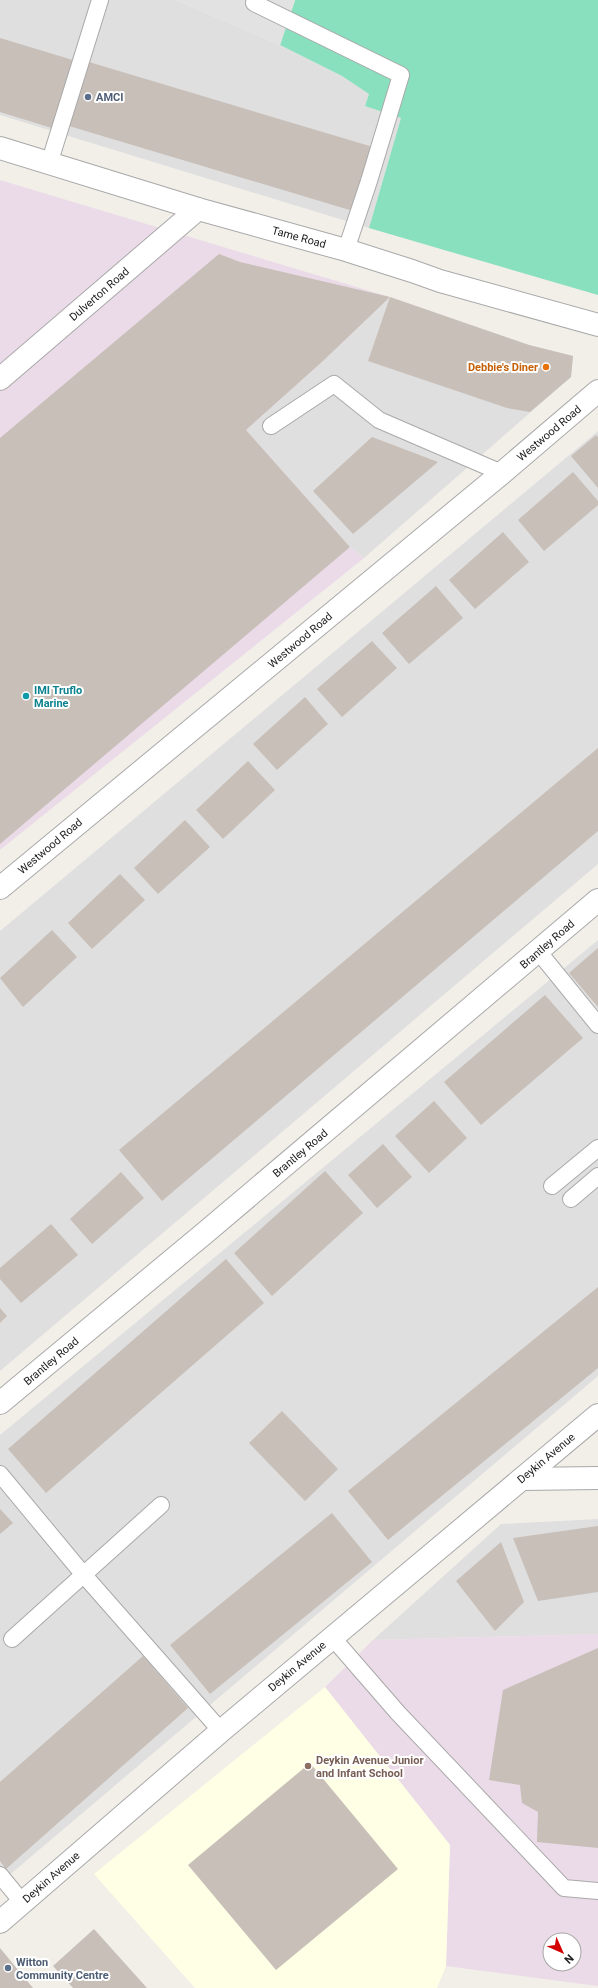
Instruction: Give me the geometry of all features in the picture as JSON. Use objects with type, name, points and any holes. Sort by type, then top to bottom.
[{"type":"street","name":"Tame Road","points":[[0,148],[198,209],[346,250],[412,270],[440,281],[598,325]]},
{"type":"street","name":"Dulverton Road","points":[[0,379],[198,209]]},
{"type":"street","name":"Westwood Road","points":[[0,888],[502,472],[595,399]]},
{"type":"street","name":"Brantley Road","points":[[0,1403],[230,1212],[598,900]]},
{"type":"street","name":"Deykin Avenue","points":[[0,1922],[221,1731],[598,1415]]},
{"type":"street","points":[[522,1479],[598,1478]]},
{"type":"lane","points":[[49,164],[100,0]]},
{"type":"lane","points":[[254,3],[401,75],[369,181],[346,250]]},
{"type":"lane","points":[[271,426],[334,384],[379,420],[502,472]]},
{"type":"lane","points":[[538,951],[598,1024]]},
{"type":"lane","points":[[552,1186],[598,1148]]},
{"type":"lane","points":[[571,1199],[598,1176]]},
{"type":"lane","points":[[0,1474],[83,1574],[221,1731]]},
{"type":"lane","points":[[12,1639],[161,1505]]},
{"type":"lane","points":[[332,1637],[398,1713],[564,1888],[598,1891]]},
{"type":"lane","points":[[0,1875],[22,1902]]},
{"type":"shaded area","points":[[0,0],[176,0],[280,45],[342,76],[369,94],[365,106],[401,118],[369,228],[0,115]]},
{"type":"shaded area","points":[[176,0],[295,0],[280,45]]},
{"type":"shaded area","points":[[0,180],[390,297],[323,361],[246,430],[350,547],[364,558],[0,850]]},
{"type":"shaded area","points":[[390,297],[529,345],[573,356],[571,377],[364,558],[350,547],[246,430],[323,361]]},
{"type":"shaded area","points":[[598,431],[598,864],[0,1371],[0,931]]},
{"type":"shaded area","points":[[598,940],[598,1376],[0,1883],[0,1435]]},
{"type":"shaded area","points":[[598,1519],[598,1634],[373,1640],[501,1524]]},
{"type":"shaded area","points":[[598,1634],[598,1986],[446,1966],[450,1845],[325,1687],[373,1640]]},
{"type":"shaded area","name":"Deykin Avenue Junior and Infant School","points":[[325,1687],[450,1845],[446,1966],[437,1988],[195,1988],[94,1874]]},
{"type":"green space","points":[[295,0],[598,0],[598,295],[369,228],[401,118],[365,106],[369,94],[342,76],[280,45]]},
{"type":"building","points":[[0,38],[76,61],[55,129],[0,112]]},
{"type":"building","points":[[89,62],[373,147],[353,211],[69,126]]},
{"type":"building","points":[[219,254],[240,262],[390,297],[323,361],[246,430],[350,547],[0,844],[0,438]]},
{"type":"building","points":[[390,297],[529,345],[573,356],[571,377],[530,412],[507,408],[368,361]]},
{"type":"building","points":[[596,435],[598,437],[598,488],[571,456]]},
{"type":"building","points":[[372,437],[438,462],[353,534],[313,491]]},
{"type":"building","points":[[573,472],[598,501],[598,505],[544,551],[518,520]]},
{"type":"building","points":[[503,532],[529,562],[475,609],[449,580]]},
{"type":"building","points":[[436,586],[463,618],[409,664],[382,633]]},
{"type":"building","points":[[372,641],[397,668],[342,717],[317,689]]},
{"type":"building","points":[[305,697],[328,724],[277,770],[253,744]]},
{"type":"building","points":[[598,748],[598,831],[162,1201],[119,1150]]},
{"type":"building","points":[[248,761],[275,790],[223,839],[196,810]]},
{"type":"building","points":[[185,820],[210,847],[158,894],[134,868]]},
{"type":"building","points":[[120,874],[145,900],[92,949],[68,923]]},
{"type":"building","points":[[52,930],[77,957],[23,1007],[0,978]]},
{"type":"building","points":[[598,948],[598,1007],[569,973]]},
{"type":"building","points":[[545,995],[583,1038],[481,1125],[444,1082]]},
{"type":"building","points":[[434,1101],[467,1138],[429,1173],[395,1136]]},
{"type":"building","points":[[383,1144],[412,1177],[377,1208],[348,1175]]},
{"type":"building","points":[[325,1171],[363,1213],[272,1296],[234,1253]]},
{"type":"building","points":[[121,1172],[144,1198],[92,1244],[70,1219]]},
{"type":"building","points":[[51,1224],[78,1255],[21,1303],[0,1279],[0,1268]]},
{"type":"building","points":[[226,1259],[264,1303],[46,1493],[8,1449]]},
{"type":"building","points":[[598,1287],[598,1368],[388,1540],[348,1491]]},
{"type":"building","points":[[0,1308],[7,1316],[0,1323]]},
{"type":"building","points":[[282,1411],[338,1469],[305,1501],[249,1443]]},
{"type":"building","points":[[0,1509],[13,1523],[0,1534]]},
{"type":"building","points":[[332,1513],[372,1562],[210,1694],[170,1645]]},
{"type":"building","points":[[598,1526],[598,1592],[538,1601],[513,1538]]},
{"type":"building","points":[[501,1542],[524,1602],[495,1631],[456,1581]]},
{"type":"building","points":[[598,1648],[598,1848],[537,1842],[538,1812],[522,1803],[520,1785],[489,1780],[503,1690]]},
{"type":"building","points":[[143,1656],[188,1708],[6,1869],[0,1861],[0,1782]]},
{"type":"building","name":"Deykin Avenue Junior and Infant School","points":[[310,1763],[398,1869],[276,1970],[188,1865]]},
{"type":"building","points":[[94,1929],[147,1988],[73,1988],[53,1966]]},
{"type":"building","name":"Witton Community Centre","points":[[0,1948],[33,1988],[0,1988]]},
{"type":"place","name":"AMCI","points":[[88,97]]},
{"type":"place","name":"Debbie's Diner","points":[[546,367]]},
{"type":"place","name":"IMI Truflo Marine","points":[[26,696]]},
{"type":"place","name":"Deykin Avenue Junior and Infant School","points":[[308,1766]]},
{"type":"place","name":"Witton Community Centre","points":[[8,1968]]}]
